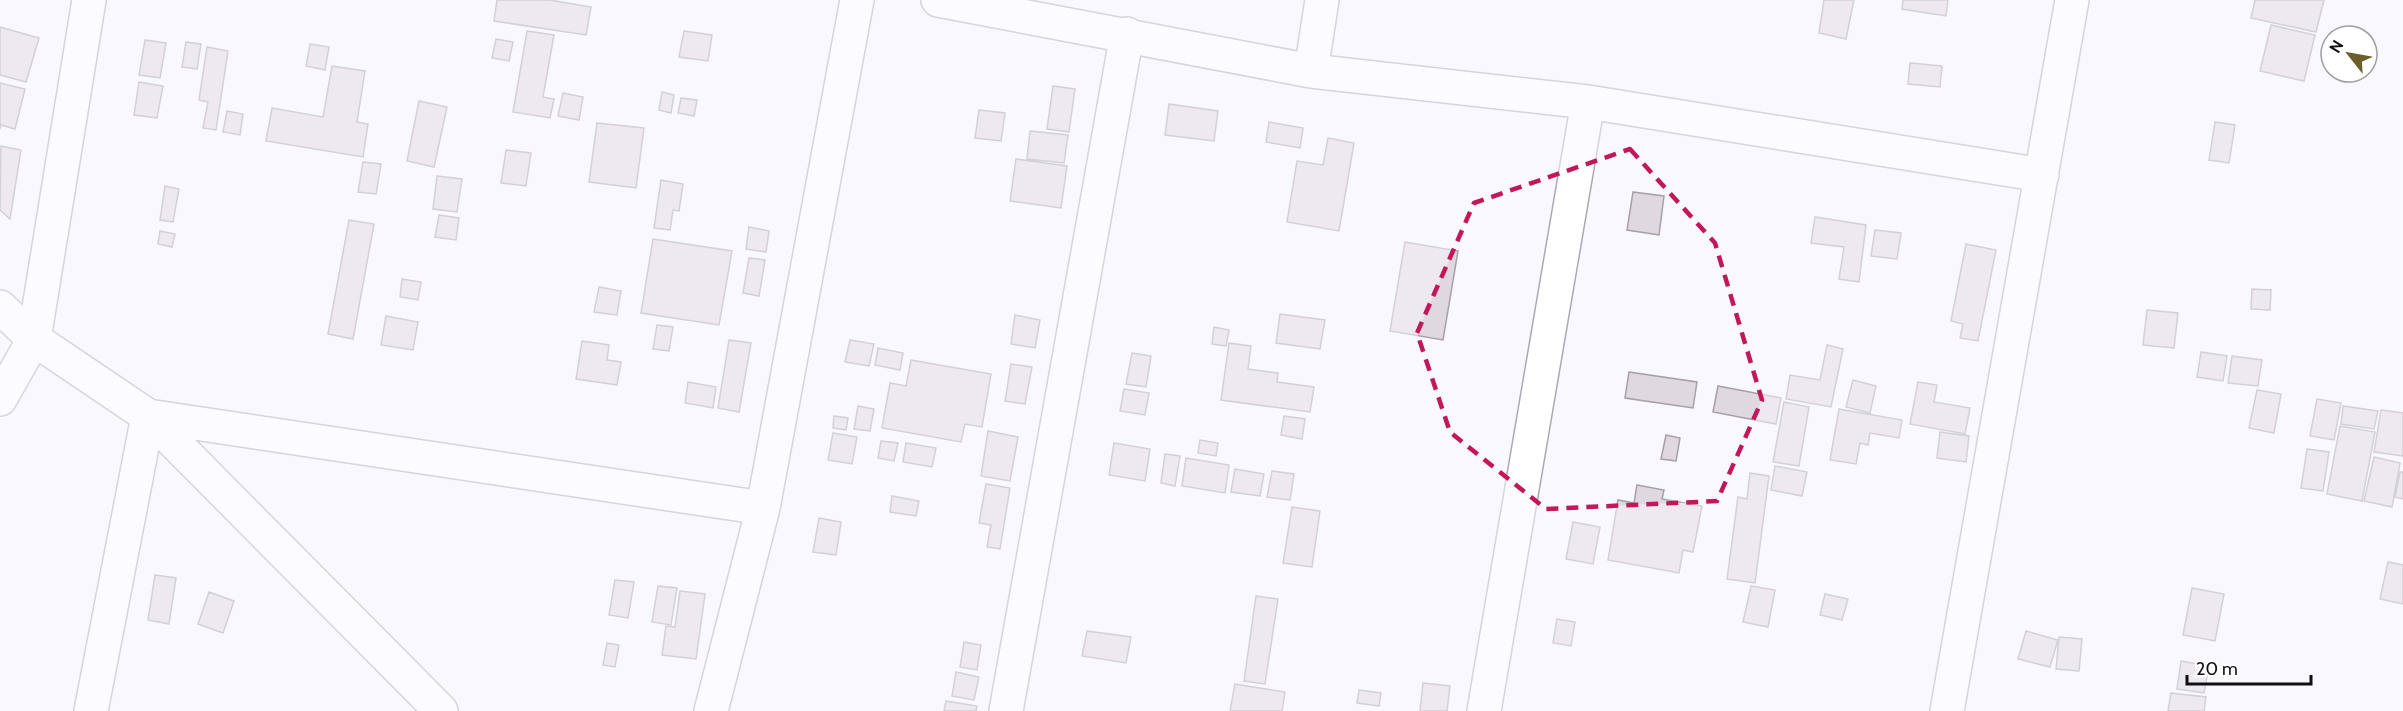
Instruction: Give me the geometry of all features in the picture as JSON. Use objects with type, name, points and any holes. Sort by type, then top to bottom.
[{"type":"street","points":[[0,399],[34,339],[89,0]]},
{"type":"street","points":[[711,711],[763,508],[857,0]]},
{"type":"street","points":[[938,0],[1127,34],[1311,71],[1588,102],[2042,175]]},
{"type":"street","points":[[1311,71],[1322,0]]},
{"type":"street","points":[[1947,711],[2072,0]]},
{"type":"street","points":[[1006,711],[1127,34]]},
{"type":"street","points":[[1484,711],[1588,102]]},
{"type":"street","points":[[0,307],[34,339],[148,416],[441,711]]},
{"type":"street","points":[[148,416],[763,508]]},
{"type":"street","points":[[91,711],[148,416]]},
{"type":"highlighted area","points":[[1630,149],[1715,243],[1762,400],[1717,501],[1546,509],[1450,432],[1417,333],[1474,203]]},
{"type":"building","points":[[497,0],[550,0],[591,7],[586,35],[494,21]]},
{"type":"building","points":[[1824,0],[1854,0],[1846,39],[1819,33]]},
{"type":"building","points":[[1903,0],[1948,0],[1946,16],[1902,9]]},
{"type":"building","points":[[2255,0],[2324,0],[2316,32],[2251,18]]},
{"type":"building","points":[[2271,25],[2315,35],[2304,81],[2260,71]]},
{"type":"building","points":[[0,27],[39,38],[26,82],[0,75]]},
{"type":"building","points":[[527,31],[554,35],[543,97],[554,99],[550,118],[513,112]]},
{"type":"building","points":[[684,31],[712,35],[708,61],[679,57]]},
{"type":"building","points":[[496,39],[513,42],[509,61],[492,58]]},
{"type":"building","points":[[145,40],[166,43],[160,78],[139,75]]},
{"type":"building","points":[[186,42],[201,44],[197,69],[182,67]]},
{"type":"building","points":[[310,44],[329,47],[325,70],[306,66]]},
{"type":"building","points":[[207,47],[228,51],[216,130],[203,128],[208,102],[199,100]]},
{"type":"building","points":[[1910,63],[1942,66],[1940,87],[1908,84]]},
{"type":"building","points":[[332,66],[365,71],[357,122],[368,124],[363,157],[266,141],[272,108],[323,117]]},
{"type":"building","points":[[139,82],[163,86],[157,118],[134,115]]},
{"type":"building","points":[[0,83],[25,89],[15,129],[1,125],[0,129]]},
{"type":"building","points":[[1053,86],[1075,89],[1069,132],[1047,129]]},
{"type":"building","points":[[662,92],[674,95],[671,113],[659,110]]},
{"type":"building","points":[[563,93],[583,97],[579,120],[558,116]]},
{"type":"building","points":[[681,98],[697,100],[694,116],[678,113]]},
{"type":"building","points":[[419,101],[447,107],[434,167],[407,161]]},
{"type":"building","points":[[1169,104],[1218,111],[1214,141],[1165,135]]},
{"type":"building","points":[[979,110],[1005,113],[1001,141],[975,138]]},
{"type":"building","points":[[227,111],[243,114],[240,135],[223,132]]},
{"type":"building","points":[[1269,122],[1303,128],[1300,148],[1266,142]]},
{"type":"building","points":[[2215,122],[2235,125],[2229,163],[2209,160]]},
{"type":"building","points":[[597,123],[644,128],[636,188],[589,182]]},
{"type":"building","points":[[1030,131],[1068,135],[1064,163],[1027,159]]},
{"type":"building","points":[[1328,138],[1354,143],[1339,231],[1287,222],[1297,161],[1323,165]]},
{"type":"building","points":[[1,146],[21,150],[10,219],[0,210]]},
{"type":"building","points":[[506,150],[531,153],[526,186],[501,183]]},
{"type":"building","points":[[1016,159],[1067,166],[1061,208],[1010,201]]},
{"type":"building","points":[[363,162],[381,164],[376,194],[358,192]]},
{"type":"building","points":[[437,176],[462,179],[457,212],[433,209]]},
{"type":"building","points":[[661,180],[683,184],[679,211],[673,210],[670,230],[654,228]]},
{"type":"building","points":[[165,186],[179,189],[173,222],[160,220]]},
{"type":"building","points":[[1633,192],[1664,196],[1659,235],[1627,230]]},
{"type":"building","points":[[439,215],[459,218],[456,240],[435,237]]},
{"type":"building","points":[[1815,217],[1866,225],[1859,282],[1839,279],[1844,247],[1811,243]]},
{"type":"building","points":[[349,220],[374,224],[353,339],[328,334]]},
{"type":"building","points":[[749,227],[769,231],[766,252],[746,249]]},
{"type":"building","points":[[1875,230],[1901,233],[1897,259],[1871,256]]},
{"type":"building","points":[[160,231],[175,234],[172,247],[158,244]]},
{"type":"building","points":[[653,239],[732,251],[719,325],[641,313]]},
{"type":"building","points":[[1405,242],[1458,251],[1443,340],[1390,331]]},
{"type":"building","points":[[1966,244],[1996,250],[1978,341],[1960,338],[1963,324],[1951,321]]},
{"type":"building","points":[[749,258],[765,260],[759,296],[743,293]]},
{"type":"building","points":[[402,279],[421,282],[418,300],[400,297]]},
{"type":"building","points":[[599,287],[621,291],[617,315],[594,312]]},
{"type":"building","points":[[2252,289],[2271,290],[2270,310],[2251,309]]},
{"type":"building","points":[[2147,310],[2178,313],[2174,348],[2143,345]]},
{"type":"building","points":[[1280,314],[1325,320],[1320,349],[1276,343]]},
{"type":"building","points":[[1015,315],[1040,320],[1035,348],[1011,344]]},
{"type":"building","points":[[386,316],[418,322],[413,350],[381,345]]},
{"type":"building","points":[[657,325],[673,327],[669,351],[653,349]]},
{"type":"building","points":[[1214,327],[1229,330],[1226,346],[1212,344]]},
{"type":"building","points":[[729,340],[751,343],[739,412],[718,408]]},
{"type":"building","points":[[850,340],[874,344],[869,366],[845,362]]},
{"type":"building","points":[[582,341],[609,345],[607,360],[621,362],[617,385],[576,379]]},
{"type":"building","points":[[1229,343],[1251,346],[1248,369],[1278,373],[1277,382],[1314,387],[1310,412],[1221,400]]},
{"type":"building","points":[[1827,345],[1843,349],[1831,407],[1786,399],[1790,375],[1820,380]]},
{"type":"building","points":[[878,348],[903,353],[900,370],[875,365]]},
{"type":"building","points":[[2201,352],[2227,356],[2223,381],[2197,377]]},
{"type":"building","points":[[1132,353],[1151,356],[1146,387],[1126,384]]},
{"type":"building","points":[[2232,356],[2262,360],[2258,386],[2228,383]]},
{"type":"building","points":[[911,360],[991,374],[982,427],[965,424],[961,442],[882,428],[890,383],[906,386]]},
{"type":"building","points":[[1011,364],[1032,367],[1025,404],[1005,401]]},
{"type":"building","points":[[1629,372],[1697,382],[1693,408],[1625,398]]},
{"type":"building","points":[[1853,380],[1876,386],[1870,413],[1846,407]]},
{"type":"building","points":[[688,382],[716,387],[713,408],[685,403]]},
{"type":"building","points":[[1918,382],[1937,385],[1934,402],[1970,408],[1965,434],[1910,424]]},
{"type":"building","points":[[1718,386],[1781,398],[1776,424],[1713,412]]},
{"type":"building","points":[[1124,389],[1149,393],[1145,415],[1120,411]]},
{"type":"building","points":[[2257,390],[2281,394],[2274,433],[2249,428]]},
{"type":"building","points":[[2317,399],[2341,403],[2334,440],[2310,436]]},
{"type":"building","points":[[1784,402],[1809,407],[1799,466],[1773,462]]},
{"type":"building","points":[[858,406],[874,409],[870,431],[854,429]]},
{"type":"building","points":[[2343,406],[2378,411],[2374,429],[2341,424]]},
{"type":"building","points":[[1839,409],[1902,420],[1899,438],[1870,433],[1868,445],[1860,443],[1856,464],[1830,460]]},
{"type":"building","points":[[2381,410],[2403,413],[2403,456],[2374,452]]},
{"type":"building","points":[[834,416],[848,418],[846,430],[833,428]]},
{"type":"building","points":[[1284,416],[1305,419],[1302,439],[1281,435]]},
{"type":"building","points":[[2340,426],[2375,432],[2362,501],[2327,494]]},
{"type":"building","points":[[988,431],[1018,437],[1010,481],[981,476]]},
{"type":"building","points":[[1940,432],[1969,436],[1966,462],[1937,458]]},
{"type":"building","points":[[833,433],[857,437],[852,464],[828,460]]},
{"type":"building","points":[[1666,435],[1680,438],[1676,461],[1661,459]]},
{"type":"building","points":[[1200,440],[1218,443],[1216,456],[1198,453]]},
{"type":"building","points":[[881,441],[898,443],[894,461],[878,458]]},
{"type":"building","points":[[906,443],[936,448],[932,467],[903,462]]},
{"type":"building","points":[[1114,443],[1150,449],[1145,481],[1109,475]]},
{"type":"building","points":[[2307,449],[2329,452],[2323,491],[2301,488]]},
{"type":"building","points":[[1165,454],[1180,456],[1175,486],[1161,483]]},
{"type":"building","points":[[2374,457],[2400,463],[2392,507],[2364,501]]},
{"type":"building","points":[[1186,458],[1229,465],[1225,493],[1182,486]]},
{"type":"building","points":[[1775,466],[1807,472],[1802,496],[1771,490]]},
{"type":"building","points":[[1235,469],[1264,474],[1260,496],[1231,492]]},
{"type":"building","points":[[1272,471],[1294,474],[1290,500],[1267,497]]},
{"type":"building","points":[[2400,472],[2403,472],[2403,499],[2395,497]]},
{"type":"building","points":[[1750,473],[1769,476],[1755,583],[1727,579],[1738,497],[1747,499]]},
{"type":"building","points":[[986,484],[1010,488],[1000,549],[987,547],[991,525],[979,523]]},
{"type":"building","points":[[1637,485],[1664,490],[1662,499],[1702,506],[1693,552],[1683,550],[1679,573],[1608,560],[1618,500],[1634,503]]},
{"type":"building","points":[[892,496],[919,501],[916,516],[890,512]]},
{"type":"building","points":[[1292,507],[1320,511],[1312,567],[1283,563]]},
{"type":"building","points":[[819,518],[841,522],[836,555],[813,552]]},
{"type":"building","points":[[1573,522],[1600,527],[1593,564],[1566,559]]},
{"type":"building","points":[[2388,562],[2403,565],[2403,604],[2380,599]]},
{"type":"building","points":[[155,575],[176,578],[169,624],[148,620]]},
{"type":"building","points":[[615,580],[634,582],[628,618],[609,615]]},
{"type":"building","points":[[658,586],[677,588],[671,625],[652,622]]},
{"type":"building","points":[[1751,586],[1775,590],[1768,627],[1743,622]]},
{"type":"building","points":[[2192,588],[2224,594],[2215,641],[2183,635]]},
{"type":"building","points":[[680,591],[705,594],[696,659],[662,655],[666,626],[675,627]]},
{"type":"building","points":[[209,592],[234,601],[223,633],[198,624]]},
{"type":"building","points":[[1825,594],[1848,599],[1842,620],[1820,615]]},
{"type":"building","points":[[1256,596],[1278,599],[1265,684],[1244,681]]},
{"type":"building","points":[[1557,619],[1575,622],[1571,646],[1553,643]]},
{"type":"building","points":[[1087,631],[1131,637],[1126,663],[1082,656]]},
{"type":"building","points":[[2026,631],[2058,640],[2050,667],[2018,659]]},
{"type":"building","points":[[2059,637],[2082,639],[2079,671],[2056,669]]},
{"type":"building","points":[[964,642],[981,645],[977,670],[960,667]]},
{"type":"building","points":[[607,643],[619,645],[615,667],[603,665]]},
{"type":"building","points":[[2181,661],[2209,666],[2204,693],[2177,689]]},
{"type":"building","points":[[956,672],[979,677],[974,700],[952,696]]},
{"type":"building","points":[[1423,683],[1450,686],[1447,711],[1420,711]]},
{"type":"building","points":[[1235,684],[1285,692],[1282,711],[1230,711]]},
{"type":"building","points":[[1359,690],[1381,693],[1379,706],[1357,703]]},
{"type":"building","points":[[2171,693],[2206,697],[2204,711],[2168,711]]},
{"type":"building","points":[[946,701],[977,706],[976,711],[944,711]]}]
